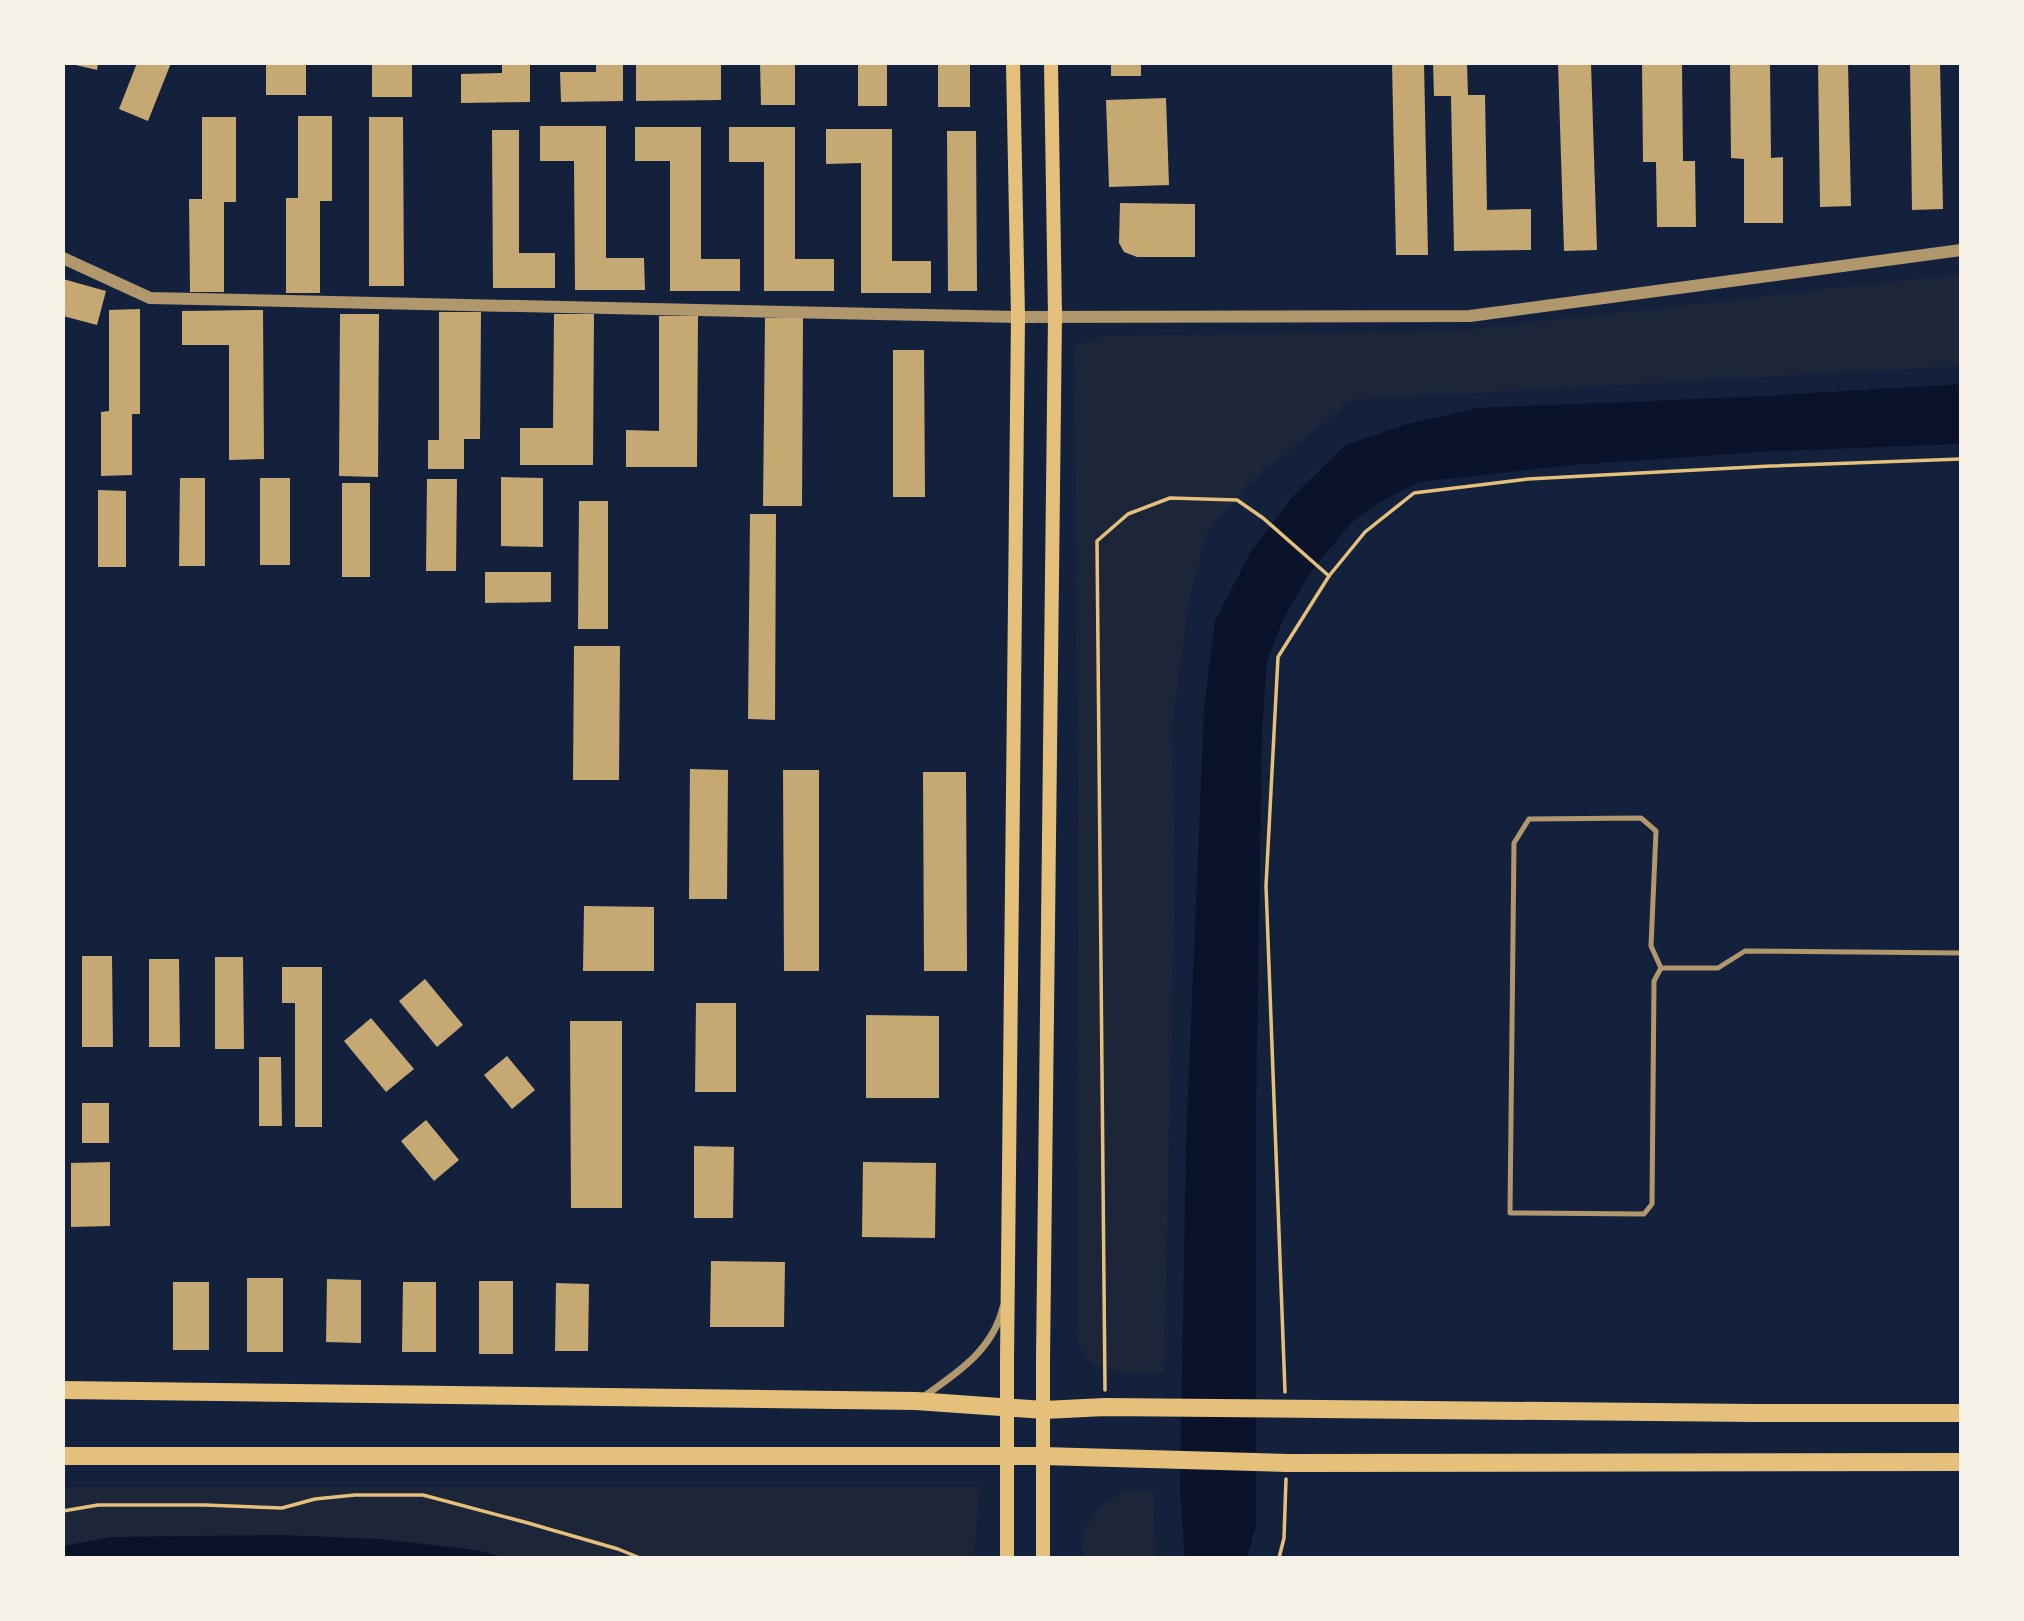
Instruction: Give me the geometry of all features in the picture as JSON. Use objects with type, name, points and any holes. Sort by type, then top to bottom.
[{"type":"main road","points":[[1007,1558],[1007,1289],[1018,317],[1013,63]]},
{"type":"main road","points":[[1043,1558],[1055,316],[1051,63]]},
{"type":"main road","points":[[63,1390],[916,1401],[1044,1409],[1105,1407],[1961,1413]]},
{"type":"main road","points":[[63,1456],[1043,1456],[1280,1463],[1961,1462]]},
{"type":"street","points":[[63,258],[150,298],[1018,317],[1471,316],[1961,250]]},
{"type":"street","points":[[916,1401],[957,1373],[987,1345],[1001,1314],[1007,1289]]},
{"type":"lane","points":[[1641,818],[1656,831],[1651,946],[1661,968],[1654,981],[1652,1204],[1644,1214],[1510,1213],[1514,844],[1529,819],[1641,818]]},
{"type":"lane","points":[[1661,968],[1718,968],[1745,951],[1961,953]]},
{"type":"path","points":[[1279,1409],[1266,886],[1278,657],[1329,576],[1365,532],[1414,492],[1528,478],[1961,459]]},
{"type":"path","points":[[1105,1407],[1097,541],[1128,514],[1170,498],[1237,500],[1263,518],[1329,576]]},
{"type":"path","points":[[1279,1558],[1284,1538],[1280,1463]]},
{"type":"path","points":[[63,1511],[98,1505],[282,1507],[315,1499],[355,1495],[423,1495],[618,1549],[640,1558]]},
{"type":"shaded area","points":[[1961,274],[1961,366],[1352,400],[1256,477],[1207,532],[1189,602],[1172,727],[1175,872],[1164,1373],[1122,1374],[1087,1361],[1077,1339],[1078,812],[1074,346],[1103,336],[1453,331]]},
{"type":"shaded area","points":[[1961,384],[1961,444],[1775,451],[1573,465],[1418,482],[1378,503],[1352,522],[1310,573],[1283,620],[1267,661],[1262,730],[1256,1111],[1256,1525],[1247,1558],[1185,1558],[1180,1493],[1186,1142],[1204,709],[1215,621],[1251,551],[1293,496],[1346,445],[1407,424],[1478,408],[1747,397]]},
{"type":"shaded area","points":[[63,1487],[980,1487],[974,1558],[63,1558]]},
{"type":"shaded area","points":[[1153,1490],[1156,1558],[1083,1558],[1082,1533],[1097,1508],[1124,1491]]},
{"type":"shaded area","points":[[281,1535],[379,1539],[477,1550],[504,1558],[63,1558],[63,1546],[111,1537]]},
{"type":"building","points":[[67,63],[98,63],[97,70]]},
{"type":"building","points":[[137,63],[171,63],[148,121],[119,109]]},
{"type":"building","points":[[266,63],[306,63],[306,95],[266,95]]},
{"type":"building","points":[[372,63],[412,63],[412,97],[372,97]]},
{"type":"building","points":[[502,63],[530,63],[530,102],[461,103],[461,74],[502,73]]},
{"type":"building","points":[[596,63],[623,63],[623,101],[561,102],[560,72],[596,72]]},
{"type":"building","points":[[636,63],[721,63],[721,100],[636,101]]},
{"type":"building","points":[[760,63],[795,63],[795,105],[761,105]]},
{"type":"building","points":[[858,63],[887,63],[887,106],[858,106]]},
{"type":"building","points":[[938,63],[970,63],[970,107],[938,107]]},
{"type":"building","points":[[1111,63],[1141,63],[1141,76],[1111,76]]},
{"type":"building","points":[[1392,63],[1424,63],[1428,255],[1396,255]]},
{"type":"building","points":[[1433,63],[1467,63],[1468,95],[1485,95],[1487,210],[1531,209],[1531,250],[1454,251],[1451,96],[1434,96]]},
{"type":"building","points":[[1558,63],[1591,63],[1597,250],[1564,251]]},
{"type":"building","points":[[1642,63],[1682,63],[1683,161],[1695,161],[1696,227],[1657,227],[1656,162],[1643,162]]},
{"type":"building","points":[[1730,63],[1770,63],[1771,158],[1783,157],[1783,223],[1744,223],[1744,159],[1731,158]]},
{"type":"building","points":[[1818,63],[1848,63],[1851,206],[1820,207]]},
{"type":"building","points":[[1910,63],[1940,63],[1943,209],[1912,210]]},
{"type":"building","points":[[1166,98],[1169,185],[1109,187],[1106,100]]},
{"type":"building","points":[[298,116],[332,116],[332,201],[320,201],[320,293],[286,293],[286,198],[298,198]]},
{"type":"building","points":[[202,117],[236,117],[236,202],[224,202],[224,292],[190,292],[189,199],[202,199]]},
{"type":"building","points":[[369,117],[403,117],[404,286],[369,286]]},
{"type":"building","points":[[540,126],[606,126],[606,258],[644,258],[645,290],[575,290],[574,161],[540,161]]},
{"type":"building","points":[[635,127],[701,127],[701,259],[740,259],[740,291],[670,291],[670,161],[635,161]]},
{"type":"building","points":[[729,127],[795,127],[795,259],[834,259],[834,291],[764,291],[764,162],[729,162]]},
{"type":"building","points":[[826,129],[892,129],[892,261],[931,261],[931,293],[861,293],[861,163],[826,164]]},
{"type":"building","points":[[492,130],[519,130],[519,253],[555,253],[555,288],[493,288]]},
{"type":"building","points":[[947,131],[976,131],[977,291],[948,291]]},
{"type":"building","points":[[1120,203],[1195,204],[1195,257],[1137,257],[1124,252],[1119,243]]},
{"type":"building","points":[[63,279],[106,291],[97,325],[63,316]]},
{"type":"building","points":[[140,309],[140,414],[132,414],[132,475],[101,476],[101,412],[109,411],[109,310]]},
{"type":"building","points":[[263,310],[264,459],[229,460],[229,345],[182,345],[182,311]]},
{"type":"building","points":[[439,312],[481,312],[480,439],[464,439],[464,469],[428,469],[428,440],[439,440]]},
{"type":"building","points":[[340,314],[379,314],[378,477],[339,476]]},
{"type":"building","points":[[554,314],[594,314],[593,465],[520,465],[520,428],[553,428]]},
{"type":"building","points":[[659,316],[698,316],[697,467],[626,467],[626,430],[659,431]]},
{"type":"building","points":[[765,318],[803,318],[802,506],[763,506]]},
{"type":"building","points":[[893,350],[924,350],[925,497],[893,497]]},
{"type":"building","points":[[501,477],[543,478],[543,547],[501,546]]},
{"type":"building","points":[[180,478],[205,478],[205,566],[179,566]]},
{"type":"building","points":[[260,478],[290,478],[290,565],[260,565]]},
{"type":"building","points":[[427,479],[457,479],[456,571],[426,571]]},
{"type":"building","points":[[342,483],[370,483],[370,577],[342,577]]},
{"type":"building","points":[[98,490],[126,491],[126,567],[98,567]]},
{"type":"building","points":[[579,501],[608,501],[608,629],[578,629]]},
{"type":"building","points":[[750,514],[776,514],[775,720],[748,719]]},
{"type":"building","points":[[485,572],[551,572],[551,602],[485,603]]},
{"type":"building","points":[[574,646],[620,646],[619,780],[573,780]]},
{"type":"building","points":[[690,769],[728,770],[727,899],[689,899]]},
{"type":"building","points":[[783,770],[819,770],[819,971],[784,971]]},
{"type":"building","points":[[923,772],[966,772],[967,971],[924,971]]},
{"type":"building","points":[[584,906],[654,907],[654,971],[583,971]]},
{"type":"building","points":[[82,956],[112,956],[113,1047],[82,1047]]},
{"type":"building","points":[[215,957],[243,957],[244,1049],[215,1049]]},
{"type":"building","points":[[149,959],[179,959],[180,1047],[149,1047]]},
{"type":"building","points":[[282,967],[322,967],[322,1127],[295,1127],[295,1003],[282,1003]]},
{"type":"building","points":[[425,979],[463,1025],[437,1047],[399,1001]]},
{"type":"building","points":[[696,1003],[736,1003],[736,1092],[695,1092]]},
{"type":"building","points":[[866,1015],[939,1016],[939,1098],[866,1098]]},
{"type":"building","points":[[371,1018],[414,1069],[386,1092],[344,1041]]},
{"type":"building","points":[[570,1021],[622,1021],[622,1208],[571,1208]]},
{"type":"building","points":[[507,1056],[535,1090],[512,1109],[484,1075]]},
{"type":"building","points":[[259,1057],[281,1057],[282,1126],[259,1126]]},
{"type":"building","points":[[82,1103],[109,1103],[109,1143],[82,1143]]},
{"type":"building","points":[[426,1120],[459,1160],[434,1181],[401,1141]]},
{"type":"building","points":[[694,1146],[734,1147],[733,1218],[694,1218]]},
{"type":"building","points":[[110,1162],[110,1226],[71,1227],[71,1163]]},
{"type":"building","points":[[863,1162],[936,1163],[935,1238],[862,1237]]},
{"type":"building","points":[[711,1261],[785,1262],[784,1327],[710,1327]]},
{"type":"building","points":[[247,1278],[283,1278],[283,1352],[247,1352]]},
{"type":"building","points":[[327,1279],[361,1280],[361,1343],[326,1342]]},
{"type":"building","points":[[479,1281],[513,1281],[513,1354],[479,1354]]},
{"type":"building","points":[[173,1282],[209,1282],[209,1350],[173,1350]]},
{"type":"building","points":[[403,1282],[436,1282],[436,1352],[402,1352]]},
{"type":"building","points":[[556,1283],[589,1284],[588,1351],[555,1351]]}]
